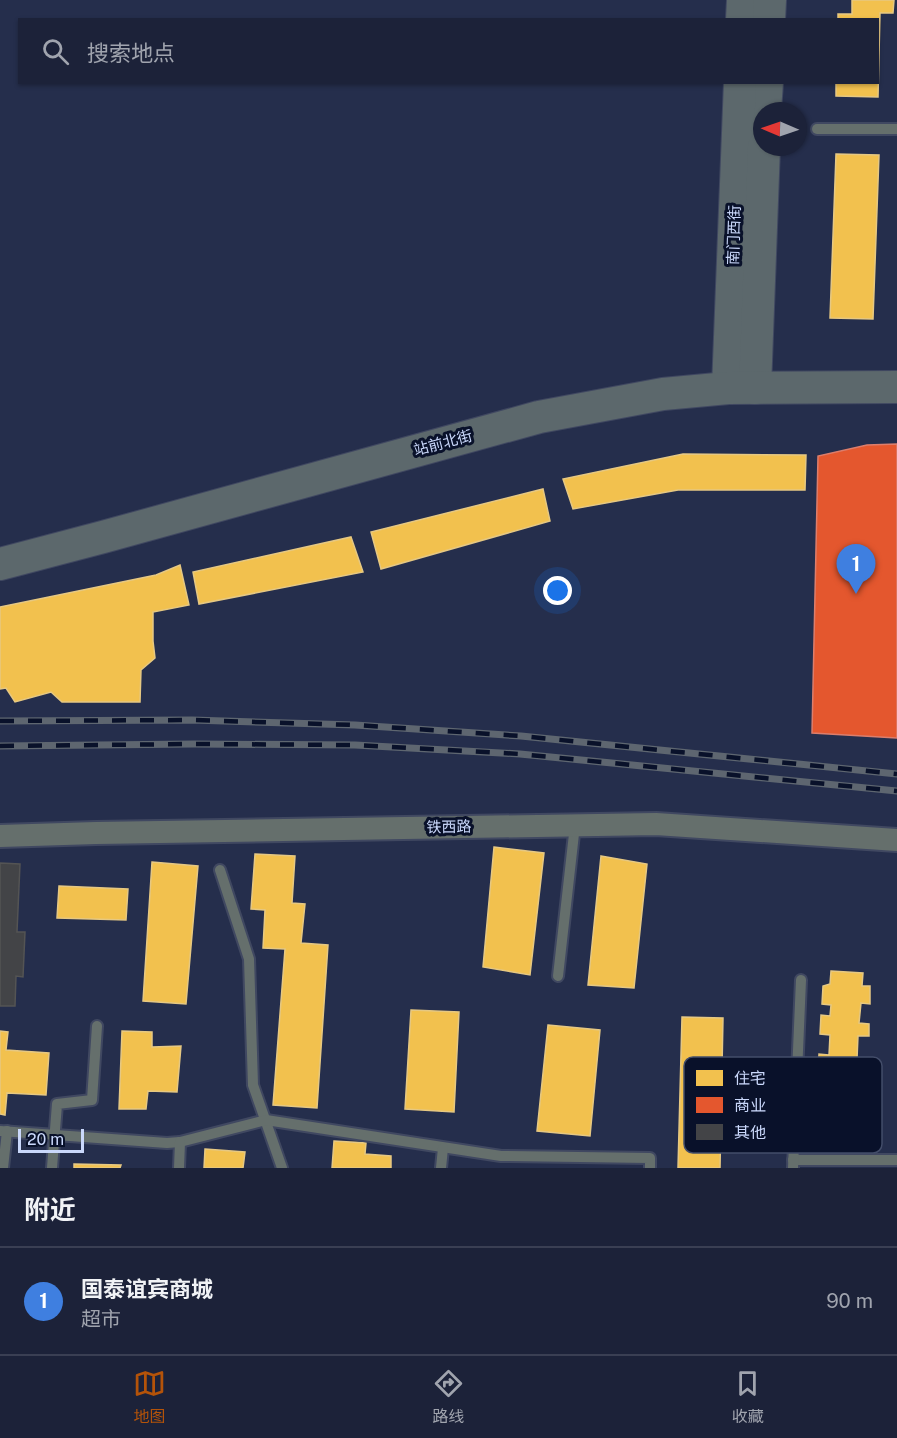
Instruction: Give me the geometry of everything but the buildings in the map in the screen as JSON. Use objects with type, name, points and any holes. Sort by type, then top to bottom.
[{"type":"main road","points":[[742,18],[743,0]]},
{"type":"main road","points":[[769,18],[770,0]]},
{"type":"main road","name":"南门西街","points":[[740,84],[742,388]]},
{"type":"main road","points":[[766,102],[767,84]]},
{"type":"main road","name":"南门西街","points":[[742,388],[763,156]]},
{"type":"main road","name":"站前北街","points":[[0,564],[539,417],[663,393],[742,388],[897,387]]},
{"type":"street","name":"铁西路","points":[[0,836],[656,824],[897,840]]},
{"type":"lane","points":[[817,129],[897,129]]},
{"type":"lane","points":[[558,976],[576,825]]},
{"type":"lane","points":[[220,870],[249,959],[254,1085],[282,1168]]},
{"type":"lane","points":[[798,1057],[801,980]]},
{"type":"lane","points":[[52,1168],[57,1104],[92,1100],[97,1026]]},
{"type":"lane","points":[[3,1168],[4,1131],[167,1143],[180,1142],[266,1120],[501,1156],[650,1158],[650,1168]]},
{"type":"lane","points":[[179,1168],[180,1142]]},
{"type":"lane","points":[[441,1168],[442,1148]]},
{"type":"lane","points":[[793,1164],[897,1160]]},
{"type":"railway","points":[[0,721],[192,720],[355,725],[521,736],[897,774]]},
{"type":"railway","points":[[0,746],[355,745],[520,754],[897,791]]},
{"type":"place","name":"国泰谊宾商城","points":[[856,594]]}]
